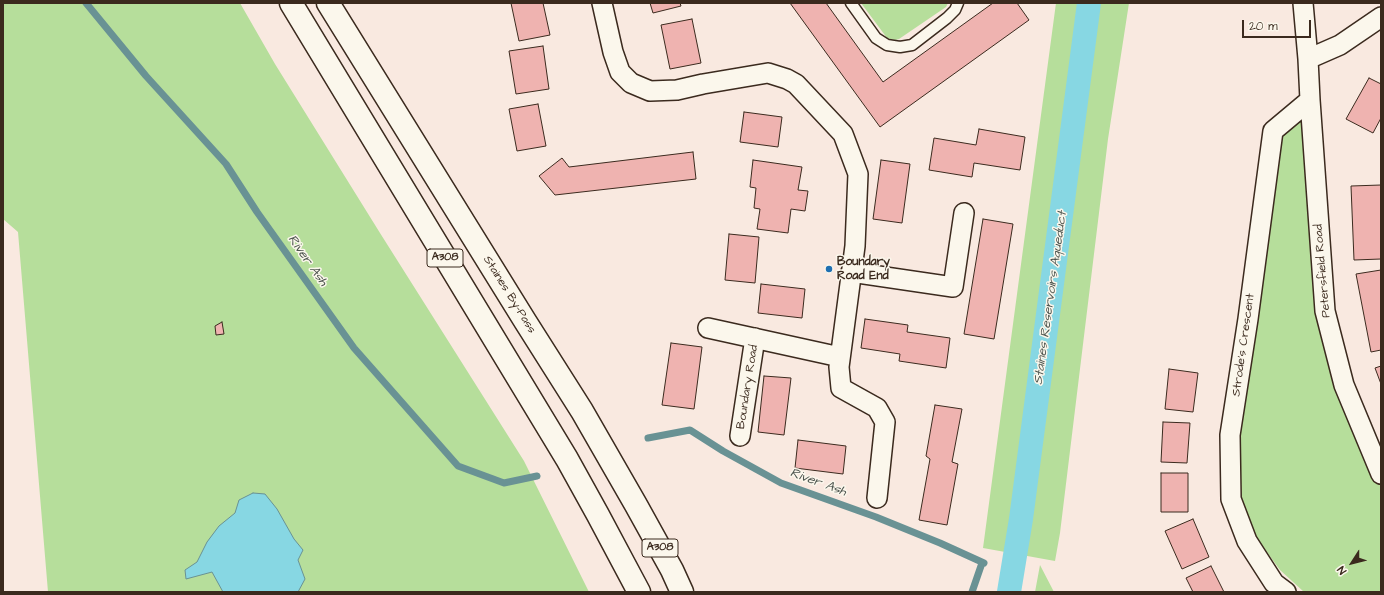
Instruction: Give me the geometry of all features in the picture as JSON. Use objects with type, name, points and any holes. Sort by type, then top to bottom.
[{"type":"highway","name":"A308","points":[[291,3],[567,459],[639,592]]},
{"type":"highway","name":"Staines By-Pass","points":[[328,3],[524,321],[582,411],[644,518],[682,592]]},
{"type":"street","points":[[602,3],[613,52],[620,72],[631,83],[650,91],[677,90],[768,73],[796,84],[843,134],[858,174],[855,246],[839,367],[841,388],[878,408],[885,422],[877,498]]},
{"type":"street","name":"Petersfield Road","points":[[1303,3],[1325,311],[1344,385],[1381,474]]},
{"type":"street","points":[[1308,60],[1340,45],[1381,18]]},
{"type":"street","name":"Strode's Crescent","points":[[1286,592],[1274,582],[1247,541],[1231,499],[1230,435],[1247,327],[1273,131],[1310,100]]},
{"type":"street","points":[[851,272],[953,287],[964,213]]},
{"type":"street","name":"Boundary Road","points":[[708,328],[840,357]]},
{"type":"street","name":"Boundary Road","points":[[740,436],[755,338]]},
{"type":"lane","points":[[850,3],[876,38],[887,45],[900,47],[912,45],[947,18],[955,10],[958,3]]},
{"type":"green space","points":[[3,3],[240,3],[275,64],[524,461],[589,592],[48,592],[18,232],[3,219]]},
{"type":"green space","points":[[861,3],[948,3],[946,7],[899,39],[895,40],[887,38]]},
{"type":"green space","points":[[1056,3],[1129,3],[1108,139],[1060,533],[1055,561],[983,548]]},
{"type":"green space","points":[[1310,100],[1325,311],[1381,474],[1381,592],[1304,592],[1280,570],[1255,536],[1231,499],[1273,131]]},
{"type":"green space","points":[[1040,565],[1054,592],[1035,592]]},
{"type":"water","points":[[253,493],[265,494],[277,509],[294,539],[303,550],[298,560],[305,579],[298,592],[223,592],[212,572],[186,579],[185,570],[197,562],[207,542],[219,526],[235,513],[239,500]]},
{"type":"building","points":[[511,3],[543,3],[550,35],[519,41]]},
{"type":"building","points":[[650,3],[680,3],[681,6],[653,13]]},
{"type":"building","points":[[790,3],[826,3],[883,82],[993,3],[1017,3],[1029,20],[880,127]]},
{"type":"building","points":[[692,19],[701,63],[670,69],[661,25]]},
{"type":"building","points":[[543,46],[549,89],[516,94],[509,51]]},
{"type":"building","points":[[1369,78],[1381,84],[1381,118],[1373,133],[1346,119]]},
{"type":"building","points":[[538,104],[546,146],[517,151],[509,109]]},
{"type":"building","points":[[744,112],[782,117],[778,147],[740,142]]},
{"type":"building","points":[[979,129],[1025,137],[1020,170],[974,163],[972,177],[929,170],[934,138],[976,145]]},
{"type":"building","points":[[693,152],[696,179],[555,195],[539,176],[562,158],[569,167]]},
{"type":"building","points":[[753,160],[802,167],[798,190],[808,191],[805,211],[791,209],[788,233],[757,229],[760,209],[754,208],[756,188],[750,187]]},
{"type":"building","points":[[881,160],[910,164],[902,223],[873,219]]},
{"type":"building","points":[[1381,185],[1381,259],[1354,260],[1351,186]]},
{"type":"building","points":[[983,219],[1013,224],[994,339],[964,334]]},
{"type":"building","points":[[729,234],[759,237],[755,283],[725,280]]},
{"type":"building","points":[[1381,270],[1381,350],[1371,352],[1356,274]]},
{"type":"building","points":[[761,284],[805,289],[802,318],[758,313]]},
{"type":"building","points":[[865,319],[908,325],[907,332],[950,338],[946,368],[899,361],[900,354],[861,348]]},
{"type":"building","points":[[222,322],[224,334],[216,335],[215,326]]},
{"type":"building","points":[[671,343],[702,347],[694,409],[662,405]]},
{"type":"building","points":[[1381,366],[1381,384],[1375,368]]},
{"type":"building","points":[[1169,369],[1198,373],[1193,412],[1165,409]]},
{"type":"building","points":[[764,376],[791,378],[784,435],[758,432]]},
{"type":"building","points":[[935,405],[962,409],[952,462],[958,464],[947,525],[919,520],[930,459],[926,456]]},
{"type":"building","points":[[1163,422],[1190,423],[1187,463],[1161,462]]},
{"type":"building","points":[[798,440],[846,446],[843,474],[795,468]]},
{"type":"building","points":[[1161,473],[1188,473],[1188,512],[1161,512]]},
{"type":"building","points":[[1193,519],[1209,557],[1182,569],[1165,531]]},
{"type":"building","points":[[1211,566],[1224,592],[1193,592],[1186,578]]},
{"type":"waterway","name":"River Ash","points":[[86,3],[146,76],[226,164],[257,212],[354,348],[458,466],[504,483],[537,476]]},
{"type":"waterway","name":"Staines Reservoirs Aqueduct","points":[[1009,592],[1021,519],[1089,3]]},
{"type":"waterway","name":"River Ash","points":[[648,438],[690,430],[723,451],[781,483],[876,517],[984,563]]},
{"type":"waterway","points":[[972,592],[982,563]]},
{"type":"place","name":"Boundary Road End","points":[[829,269]]}]
